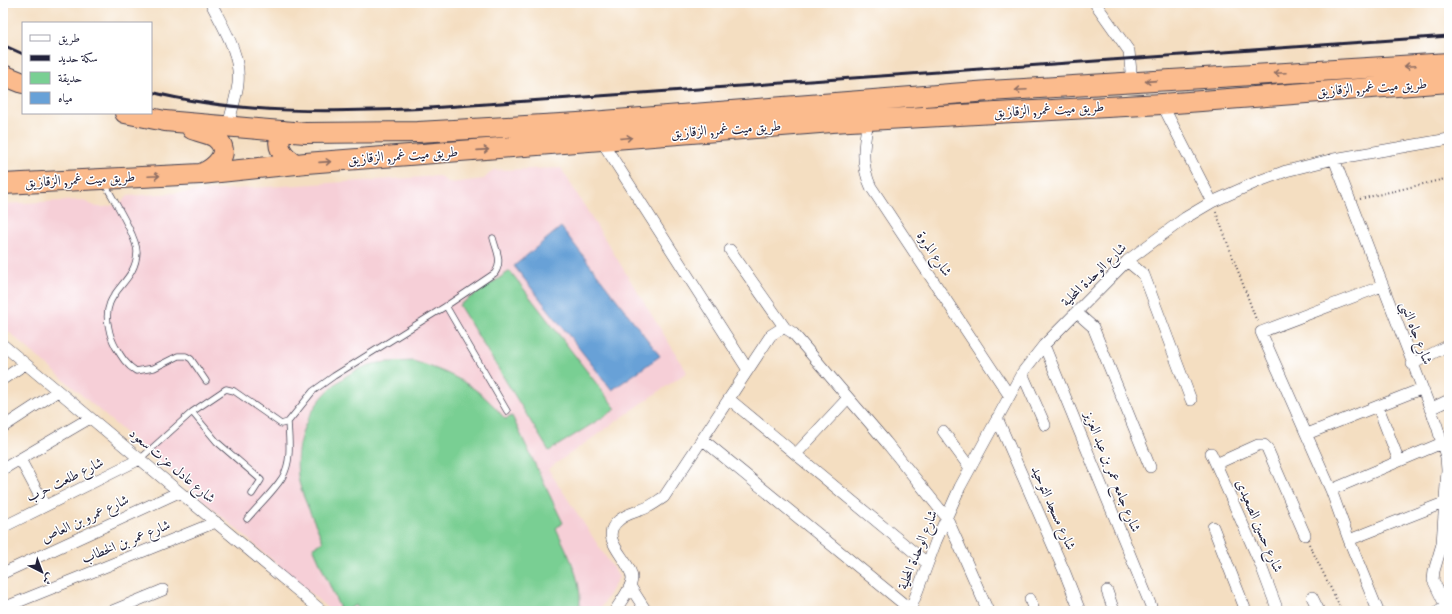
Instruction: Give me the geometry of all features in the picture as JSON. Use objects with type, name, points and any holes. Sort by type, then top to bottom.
[{"type":"highway","name":"طريق ميت غمر, الزقازيق","points":[[130,114],[165,121],[284,131],[354,134],[527,127],[939,95],[1449,63]]},
{"type":"highway","points":[[3,75],[22,83]]},
{"type":"highway","name":"طريق ميت غمر, الزقازيق","points":[[3,184],[201,174],[296,164],[868,120],[1162,104],[1449,82]]},
{"type":"highway","points":[[165,121],[209,134],[216,138],[222,152],[220,160],[216,167],[201,174]]},
{"type":"highway","points":[[284,131],[279,142],[280,150],[287,158],[296,164]]},
{"type":"street","points":[[211,3],[236,55],[238,85],[228,126]]},
{"type":"street","points":[[1095,3],[1129,51],[1131,72],[1129,82]]},
{"type":"street","points":[[1162,104],[1212,202]]},
{"type":"street","name":"شارع المروة","points":[[868,120],[863,156],[865,172],[871,187],[1009,394]]},
{"type":"street","name":"شارع الوحدة المحلية","points":[[910,610],[927,563],[970,468],[1009,394],[1022,373],[1044,345],[1127,262],[1159,236],[1212,202],[1279,174],[1334,159],[1449,139]]},
{"type":"street","points":[[601,140],[748,370]]},
{"type":"street","name":"شارع جاه النبى","points":[[1334,159],[1349,202],[1442,443],[1448,469],[1446,502],[1442,544],[1434,571],[1433,580],[1445,609]]},
{"type":"street","points":[[730,250],[785,328],[793,333],[947,518],[988,611]]},
{"type":"street","points":[[1127,262],[1144,275],[1192,400]]},
{"type":"street","points":[[1378,611],[1349,540],[1331,490],[1261,332],[1382,286]]},
{"type":"street","points":[[1076,312],[1093,328],[1150,467]]},
{"type":"street","points":[[616,611],[632,580],[631,572],[613,542],[611,535],[615,523],[625,516],[649,507],[664,497],[771,335],[778,330],[785,328]]},
{"type":"street","name":"شارع عادل عزت سعود","points":[[3,345],[322,611]]},
{"type":"street","name":"شارع جامع عمر بن عبد العزيز","points":[[1044,345],[1153,611]]},
{"type":"street","points":[[1412,364],[1449,345]]},
{"type":"street","points":[[3,379],[25,364]]},
{"type":"street","points":[[1022,373],[1046,425]]},
{"type":"street","points":[[1306,434],[1421,389]]},
{"type":"street","points":[[3,427],[58,391]]},
{"type":"street","points":[[796,454],[848,398]]},
{"type":"street","points":[[728,399],[927,563]]},
{"type":"street","points":[[1430,409],[1449,400]]},
{"type":"street","points":[[1378,407],[1399,461]]},
{"type":"street","points":[[3,469],[90,418]]},
{"type":"street","name":"شارع مسجد التوحيد","points":[[997,418],[1080,611]]},
{"type":"street","points":[[943,432],[970,468]]},
{"type":"street","points":[[702,439],[910,610]]},
{"type":"street","points":[[1331,490],[1442,443]]},
{"type":"street","points":[[1216,464],[1258,445],[1264,445],[1305,535]]},
{"type":"street","name":"شارع حسين الصعيدى","points":[[1211,453],[1260,563],[1278,611]]},
{"type":"street","points":[[20,459],[45,506]]},
{"type":"street","name":"شارع طلعت حرب","points":[[3,527],[140,459]]},
{"type":"street","name":"شارع عمرو بن العاص","points":[[3,573],[180,492]]},
{"type":"street","points":[[1349,540],[1446,502]]},
{"type":"street","name":"شارع عمر بن الخطاب","points":[[3,608],[216,522]]},
{"type":"street","points":[[1212,527],[1246,611]]},
{"type":"street","points":[[630,586],[646,611]]},
{"type":"street","points":[[112,611],[162,590]]},
{"type":"street","points":[[1107,591],[1114,611]]},
{"type":"street","points":[[1312,597],[1319,611]]},
{"type":"street","points":[[1030,599],[1034,611]]},
{"type":"lane","points":[[102,178],[132,236],[137,251],[135,265],[107,306],[106,320],[112,342],[127,366],[136,371],[146,370],[178,356],[186,356],[191,359],[206,381]]},
{"type":"lane","points":[[140,459],[192,412],[226,389],[234,391],[281,424],[288,422],[313,391],[495,273],[499,267],[500,261],[493,238]]},
{"type":"lane","points":[[446,306],[507,411]]},
{"type":"lane","points":[[192,412],[216,442],[261,480],[252,494]]},
{"type":"lane","points":[[247,518],[282,478],[287,465],[289,449],[288,422]]},
{"type":"path","points":[[1349,202],[1449,178]]},
{"type":"path","points":[[1212,202],[1261,332]]},
{"type":"path","points":[[1305,535],[1342,611]]},
{"type":"shaded area","points":[[561,168],[687,372],[548,469],[619,577],[599,611],[331,611],[3,327],[3,204],[81,200],[97,207],[104,207],[119,204],[128,196],[439,176],[449,183],[484,179],[493,170]]},
{"type":"green space","points":[[510,271],[616,409],[549,451],[459,305]]},
{"type":"green space","points":[[413,361],[440,370],[464,382],[485,398],[505,419],[512,416],[563,523],[556,528],[574,568],[579,589],[579,611],[359,611],[356,605],[345,611],[341,611],[313,547],[323,542],[299,482],[297,463],[299,445],[304,427],[313,410],[324,395],[337,383],[353,372],[375,364]]},
{"type":"water","points":[[561,227],[660,356],[612,390],[514,266]]},
{"type":"railway","points":[[152,92],[219,105],[289,110],[324,111],[429,108],[1449,36]]},
{"type":"railway","points":[[3,45],[22,54]]}]
